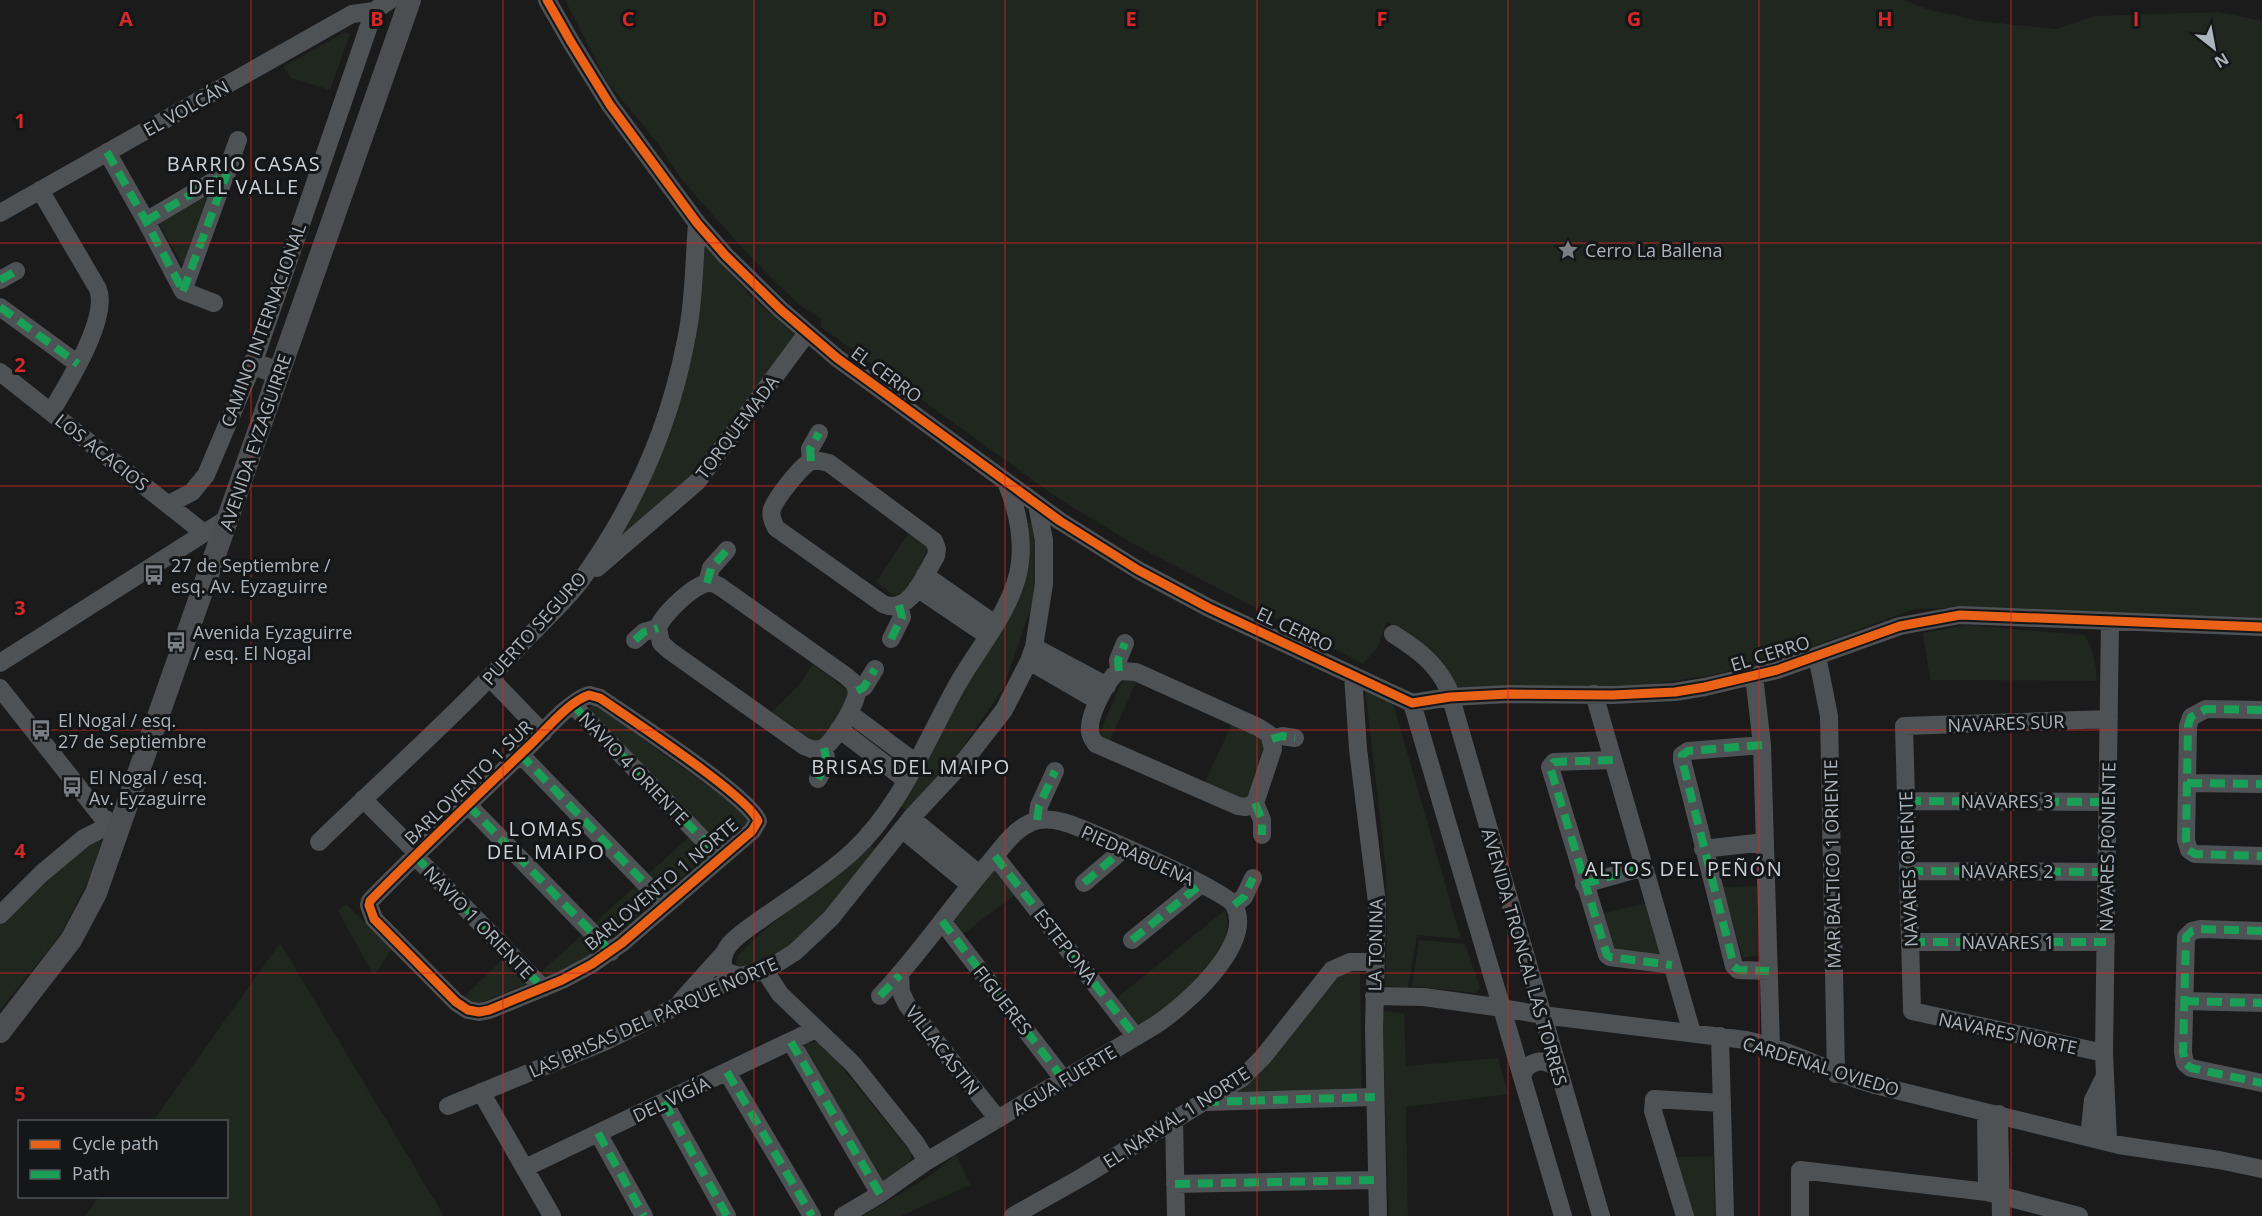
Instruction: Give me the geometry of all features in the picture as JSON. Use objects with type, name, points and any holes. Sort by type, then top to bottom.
[{"type":"main road","name":"AVENIDA EYZAGUIRRE","points":[[0,1032],[80,926],[96,893],[279,373],[402,1]]},
{"type":"main road","points":[[253,364],[279,373]]},
{"type":"street","name":"EL CERRO","points":[[547,0],[610,105],[651,164],[697,223],[733,263],[807,333],[876,387],[1060,521],[1138,570],[1174,590],[1412,703],[1450,697],[1509,693],[1613,695],[1674,692],[1754,676],[1900,626],[1960,615],[2262,627]]},
{"type":"street","points":[[374,11],[402,1]]},
{"type":"street","name":"EL VOLCÁN","points":[[0,213],[352,14],[374,11]]},
{"type":"street","name":"CAMINO INTERNACIONAL","points":[[169,504],[192,492],[206,475],[253,364],[374,11]]},
{"type":"street","points":[[183,291],[238,140]]},
{"type":"street","points":[[107,152],[183,291],[214,303]]},
{"type":"street","points":[[146,221],[227,173]]},
{"type":"street","points":[[40,190],[100,296],[101,310],[78,364],[51,412]]},
{"type":"street","name":"PUERTO SEGURO","points":[[319,842],[490,678],[577,585],[626,510],[663,426],[676,384],[689,326],[697,223]]},
{"type":"street","points":[[0,307],[78,364]]},
{"type":"street","name":"TORQUEMADA","points":[[577,585],[697,482],[807,333]]},
{"type":"street","name":"LOS ACACIOS","points":[[0,372],[204,533]]},
{"type":"street","points":[[809,462],[810,449],[819,433]]},
{"type":"street","points":[[820,460],[829,463],[934,541],[937,549],[936,556],[910,598],[899,605],[891,606],[883,603],[776,528],[772,519],[774,506],[799,471],[809,462],[820,460]]},
{"type":"street","points":[[674,1009],[745,931],[852,852],[871,833],[906,780],[1014,586],[1020,562],[1020,539],[1013,500],[1005,481]]},
{"type":"street","name":"LAS BRISAS DEL PARQUE NORTE","points":[[448,1106],[604,1042],[739,976],[765,971],[795,952],[831,918],[906,824],[965,760],[1004,710],[1032,654],[1044,584],[1044,540],[1038,505]]},
{"type":"street","points":[[0,663],[228,518]]},
{"type":"street","points":[[1044,540],[1060,521]]},
{"type":"street","points":[[707,583],[711,568],[727,550]]},
{"type":"street","points":[[921,582],[991,630]]},
{"type":"street","points":[[707,583],[723,588],[854,683],[857,691],[855,701],[844,721],[824,748],[814,750],[804,746],[662,643],[658,628],[662,620],[688,593],[707,583]]},
{"type":"street","points":[[891,639],[902,617],[899,605]]},
{"type":"street","name":"NAVARES PONIENTE","points":[[2108,1142],[2104,1053],[2110,621]]},
{"type":"street","points":[[635,640],[644,632],[658,628]]},
{"type":"street","name":"AVENIDA TRONCAL LAS TORRES","points":[[1393,634],[1428,659],[1442,675],[1448,688],[1601,1216]]},
{"type":"street","points":[[1119,671],[1118,660],[1125,643]]},
{"type":"street","points":[[1032,654],[1102,693]]},
{"type":"street","name":"MAR BALTICO 1 ORIENTE","points":[[1817,656],[1828,716],[1836,1074]]},
{"type":"street","points":[[857,691],[864,687],[875,669]]},
{"type":"street","points":[[1255,803],[1246,807],[1238,806],[1096,744],[1091,735],[1090,725],[1102,693],[1114,674],[1119,671],[1136,672],[1263,729],[1272,739],[1273,748],[1255,803],[1262,820],[1262,835]]},
{"type":"street","name":"LA TONINA","points":[[1353,675],[1358,749],[1376,887],[1374,996],[1378,1216]]},
{"type":"street","points":[[1754,676],[1762,745],[1771,1047]]},
{"type":"street","points":[[490,678],[543,733]]},
{"type":"street","points":[[0,688],[102,817],[119,827]]},
{"type":"street","points":[[1594,694],[1692,1033]]},
{"type":"street","name":"BARLOVENTO 1 SUR","points":[[479,1012],[468,1010],[456,1002],[374,919],[369,908],[370,901],[573,705],[589,695],[600,698],[749,807],[756,817]]},
{"type":"street","name":"AVENIDA TRONCAL LAS TORRES","points":[[1412,703],[1563,1216]]},
{"type":"street","name":"NAVIO 4 ORIENTE","points":[[573,705],[720,857]]},
{"type":"street","points":[[2262,710],[2206,709],[2191,717],[2188,726],[2186,840],[2189,850],[2199,855],[2262,856]]},
{"type":"street","name":"NAVARES SUR","points":[[1904,726],[2109,719]]},
{"type":"street","points":[[844,721],[916,763]]},
{"type":"street","points":[[844,721],[906,780]]},
{"type":"street","name":"NAVARES ORIENTE","points":[[1904,726],[1912,1011]]},
{"type":"street","points":[[1272,739],[1282,736],[1295,738]]},
{"type":"street","points":[[1762,745],[1688,752],[1682,755],[1703,849],[1736,969],[1768,971]]},
{"type":"street","points":[[818,778],[827,763],[824,748]]},
{"type":"street","points":[[520,754],[665,904]]},
{"type":"street","points":[[1613,760],[1551,764],[1584,884],[1607,955],[1672,965]]},
{"type":"street","points":[[880,996],[900,975],[995,856],[1023,826],[1036,820],[1039,806],[1056,771]]},
{"type":"street","points":[[2187,783],[2262,784]]},
{"type":"street","name":"NAVIO 1 ORIENTE","points":[[363,799],[543,988]]},
{"type":"street","name":"NAVARES 3","points":[[1906,801],[2108,802]]},
{"type":"street","points":[[468,805],[610,952]]},
{"type":"street","name":"BARLOVENTO 1 NORTE","points":[[479,1012],[543,988],[610,952],[752,831],[758,821],[756,817]]},
{"type":"street","name":"PIEDRABUENA","points":[[1036,820],[1052,819],[1066,823],[1125,848],[1225,896],[1234,905]]},
{"type":"street","points":[[906,824],[975,879]]},
{"type":"street","points":[[0,915],[41,874],[84,838],[102,829],[119,827]]},
{"type":"street","points":[[1703,849],[1765,842]]},
{"type":"street","points":[[1084,883],[1125,848]]},
{"type":"street","name":"ESTEPONA","points":[[995,856],[1136,1037]]},
{"type":"street","points":[[1584,884],[1644,867]]},
{"type":"street","name":"NAVARES 2","points":[[1908,871],[2107,872]]},
{"type":"street","points":[[1234,905],[1244,897],[1253,878]]},
{"type":"street","points":[[1132,940],[1202,884]]},
{"type":"street","name":"AGUA FUERTE","points":[[843,1216],[880,1194],[927,1161],[1178,1010],[1212,974],[1229,949],[1236,932],[1238,918],[1234,905]]},
{"type":"street","name":"FIGUERES","points":[[942,921],[1064,1080]]},
{"type":"street","points":[[2262,931],[2200,929],[2189,933],[2185,945],[2183,1056],[2188,1066],[2198,1071],[2262,1083]]},
{"type":"street","name":"NAVARES 1","points":[[1910,942],[2106,942]]},
{"type":"street","points":[[725,951],[722,959],[724,971],[727,974],[739,976]]},
{"type":"street","name":"EL NARVAL 1 NORTE","points":[[1013,1216],[1084,1176],[1250,1072],[1332,970],[1350,962],[1375,962]]},
{"type":"street","points":[[765,971],[780,994],[853,1064],[915,1142],[927,1161]]},
{"type":"street","name":"VILLACASTIN","points":[[900,975],[901,992],[907,1005],[998,1119]]},
{"type":"street","name":"CARDENAL OVIEDO","points":[[1374,996],[1424,997],[1542,1015],[1720,1036],[1771,1047],[1836,1074],[2108,1142],[2262,1169]]},
{"type":"street","points":[[2184,1001],[2262,1003]]},
{"type":"street","name":"NAVARES NORTE","points":[[1912,1011],[2104,1053]]},
{"type":"street","name":"DEL VIGÍA","points":[[525,1168],[816,1029]]},
{"type":"street","points":[[1720,1036],[1725,1216]]},
{"type":"street","points":[[791,1042],[880,1194]]},
{"type":"street","points":[[1522,1076],[1528,1066],[1538,1061],[1548,1062],[1559,1072]]},
{"type":"street","points":[[727,1072],[812,1216]]},
{"type":"street","points":[[2089,1137],[2093,1100],[2106,1074]]},
{"type":"street","points":[[482,1092],[552,1216]]},
{"type":"street","points":[[1204,1102],[1375,1097]]},
{"type":"street","points":[[1685,1216],[1653,1111],[1654,1099],[1722,1103]]},
{"type":"street","points":[[664,1102],[727,1216]]},
{"type":"street","points":[[1993,1113],[1994,1194],[2001,1216]]},
{"type":"street","points":[[1174,1119],[1176,1216]]},
{"type":"street","points":[[598,1133],[644,1216]]},
{"type":"street","points":[[1800,1216],[1800,1170],[1994,1194],[2079,1216]]},
{"type":"street","points":[[1175,1184],[1377,1180]]},
{"type":"shaded area","points":[[565,0],[1904,0],[1927,9],[1979,21],[2057,29],[2094,16],[2219,12],[2262,21],[2262,621],[1985,608],[1914,609],[1779,659],[1712,675],[1639,686],[1458,691],[1450,674],[1387,621],[1377,648],[1363,664],[1137,546],[1059,499],[821,327],[821,319],[801,306],[777,284],[681,179],[657,142],[607,82]]},
{"type":"shaded area","points":[[345,32],[350,34],[330,90],[291,78],[283,67]]},
{"type":"shaded area","points":[[218,184],[187,273],[157,220]]},
{"type":"shaded area","points":[[702,242],[753,299],[796,335],[690,479],[607,559],[643,494],[674,422],[697,335]]},
{"type":"shaded area","points":[[1027,523],[1037,523],[1035,596],[1003,689],[949,767],[916,806],[906,810],[900,806],[928,753],[1029,537]]},
{"type":"shaded area","points":[[911,530],[924,539],[928,548],[911,583],[906,589],[894,595],[876,582]]},
{"type":"shaded area","points":[[1966,625],[2084,635],[2092,651],[2097,681],[1930,680],[1923,633]]},
{"type":"shaded area","points":[[813,664],[847,690],[849,696],[821,746],[772,712],[797,687]]},
{"type":"shaded area","points":[[1128,678],[1137,680],[1110,740],[1103,737],[1100,732],[1121,683]]},
{"type":"shaded area","points":[[1365,688],[1392,700],[1461,939],[1417,935],[1408,988],[1385,986],[1386,870]]},
{"type":"shaded area","points":[[594,704],[744,812],[749,820],[720,848],[585,711]]},
{"type":"shaded area","points":[[1232,724],[1260,737],[1264,746],[1247,800],[1204,784]]},
{"type":"shaded area","points":[[690,836],[708,855],[600,950],[548,979],[541,972]]},
{"type":"shaded area","points":[[99,838],[101,843],[91,875],[59,937],[0,1010],[0,919],[65,857]]},
{"type":"shaded area","points":[[869,845],[879,851],[824,919],[790,948],[751,967],[741,968],[736,964],[737,956],[760,934]]},
{"type":"shaded area","points":[[997,867],[1017,893],[963,934],[952,921]]},
{"type":"shaded area","points":[[1757,886],[1761,955],[1743,958],[1722,887]]},
{"type":"shaded area","points":[[1647,903],[1662,957],[1613,948],[1601,914]]},
{"type":"shaded area","points":[[346,904],[392,949],[374,976],[338,911]]},
{"type":"shaded area","points":[[1225,910],[1228,928],[1223,945],[1214,961],[1201,977],[1169,1005],[1139,1026],[1117,998]]},
{"type":"shaded area","points":[[1419,940],[1465,944],[1480,987],[1476,993],[1412,986]]},
{"type":"shaded area","points":[[280,943],[444,1216],[85,1216],[98,1198],[228,1198],[228,1120],[154,1120]]},
{"type":"shaded area","points":[[507,955],[534,981],[488,1000],[472,1004],[463,998]]},
{"type":"shaded area","points":[[1348,969],[1360,970],[1362,1093],[1228,1097],[1260,1073],[1325,987]]},
{"type":"shaded area","points":[[1382,1011],[1404,1013],[1406,1066],[1498,1058],[1508,1094],[1406,1107],[1408,1216],[1389,1216]]},
{"type":"shaded area","points":[[818,1042],[832,1055],[912,1154],[909,1164],[883,1182],[803,1050],[805,1043]]},
{"type":"shaded area","points":[[956,1154],[970,1185],[901,1216],[862,1216],[923,1180]]},
{"type":"shaded area","points":[[1713,1156],[1715,1216],[1691,1216],[1674,1157]]},
{"type":"marked path","points":[[107,152],[183,291]]},
{"type":"marked path","points":[[146,221],[227,173]]},
{"type":"marked path","points":[[183,291],[227,173]]},
{"type":"marked path","points":[[0,280],[16,271]]},
{"type":"marked path","points":[[0,307],[78,364]]},
{"type":"marked path","points":[[811,461],[810,449],[819,433]]},
{"type":"marked path","points":[[707,583],[711,568],[727,550]]},
{"type":"marked path","points":[[891,639],[902,617],[899,605]]},
{"type":"marked path","points":[[635,640],[644,632],[658,628]]},
{"type":"marked path","points":[[1119,671],[1118,660],[1125,643]]},
{"type":"marked path","points":[[857,691],[864,687],[875,669]]},
{"type":"marked path","points":[[573,705],[720,857]]},
{"type":"marked path","points":[[2262,710],[2206,709],[2191,717],[2188,726],[2186,840],[2189,850],[2195,854],[2262,856]]},
{"type":"marked path","points":[[1272,739],[1282,736],[1295,738]]},
{"type":"marked path","points":[[1762,745],[1688,751],[1682,755],[1682,760],[1734,966],[1738,970],[1769,971]]},
{"type":"marked path","points":[[818,779],[827,763],[824,748]]},
{"type":"marked path","points":[[520,754],[665,904]]},
{"type":"marked path","points":[[1613,760],[1554,762],[1550,767],[1607,955],[1672,965]]},
{"type":"marked path","points":[[1037,820],[1039,806],[1055,771]]},
{"type":"marked path","points":[[2187,783],[2262,784]]},
{"type":"marked path","points":[[1906,801],[2108,802]]},
{"type":"marked path","points":[[1255,803],[1262,820],[1262,835]]},
{"type":"marked path","points":[[468,805],[611,952]]},
{"type":"marked path","points":[[1084,883],[1125,848]]},
{"type":"marked path","points":[[415,856],[543,988]]},
{"type":"marked path","points":[[995,856],[1136,1037]]},
{"type":"marked path","points":[[1584,884],[1644,867]]},
{"type":"marked path","points":[[1908,871],[2107,872]]},
{"type":"marked path","points":[[1234,905],[1244,897],[1253,878]]},
{"type":"marked path","points":[[1132,940],[1201,884]]},
{"type":"marked path","points":[[942,921],[1064,1080]]},
{"type":"marked path","points":[[2262,931],[2200,929],[2192,931],[2186,937],[2183,1052],[2185,1063],[2191,1068],[2262,1083]]},
{"type":"marked path","points":[[1910,942],[2106,942]]},
{"type":"marked path","points":[[880,996],[900,975]]},
{"type":"marked path","points":[[2184,1001],[2262,1003]]},
{"type":"marked path","points":[[791,1042],[880,1194]]},
{"type":"marked path","points":[[727,1072],[812,1216]]},
{"type":"marked path","points":[[1204,1102],[1375,1097]]},
{"type":"marked path","points":[[664,1102],[727,1216]]},
{"type":"marked path","points":[[598,1133],[644,1216]]},
{"type":"marked path","points":[[1175,1184],[1377,1180]]},
{"type":"cycle path","points":[[547,0],[610,105],[697,223],[725,255],[781,310],[837,358],[1060,521],[1138,570],[1209,608],[1412,703],[1450,697],[1509,694],[1613,695],[1675,692],[1777,670],[1900,626],[1960,615],[2262,627]]},
{"type":"cycle path","points":[[589,695],[600,698],[712,777],[734,794],[758,821],[752,831],[622,943],[592,964],[562,980],[489,1010],[479,1012],[468,1010],[456,1002],[374,919],[369,905],[370,901],[557,718],[581,698],[589,695]]},
{"type":"place","name":"Cerro La Ballena","points":[[1568,250]]},
{"type":"place","name":"27 de Septiembre / esq. Av. Eyzaguirre","points":[[154,575]]},
{"type":"place","name":"Avenida Eyzaguirre / esq. El Nogal","points":[[176,642]]},
{"type":"place","name":"El Nogal / esq. 27 de Septiembre","points":[[41,730]]},
{"type":"place","name":"El Nogal / esq. Av. Eyzaguirre","points":[[72,787]]},
{"type":"district","name":"BARRIO CASAS DEL VALLE","points":[[244,174]]},
{"type":"district","name":"BRISAS DEL MAIPO","points":[[911,766]]},
{"type":"district","name":"LOMAS DEL MAIPO","points":[[546,840]]},
{"type":"district","name":"ALTOS DEL PEÑÓN","points":[[1684,868]]}]
